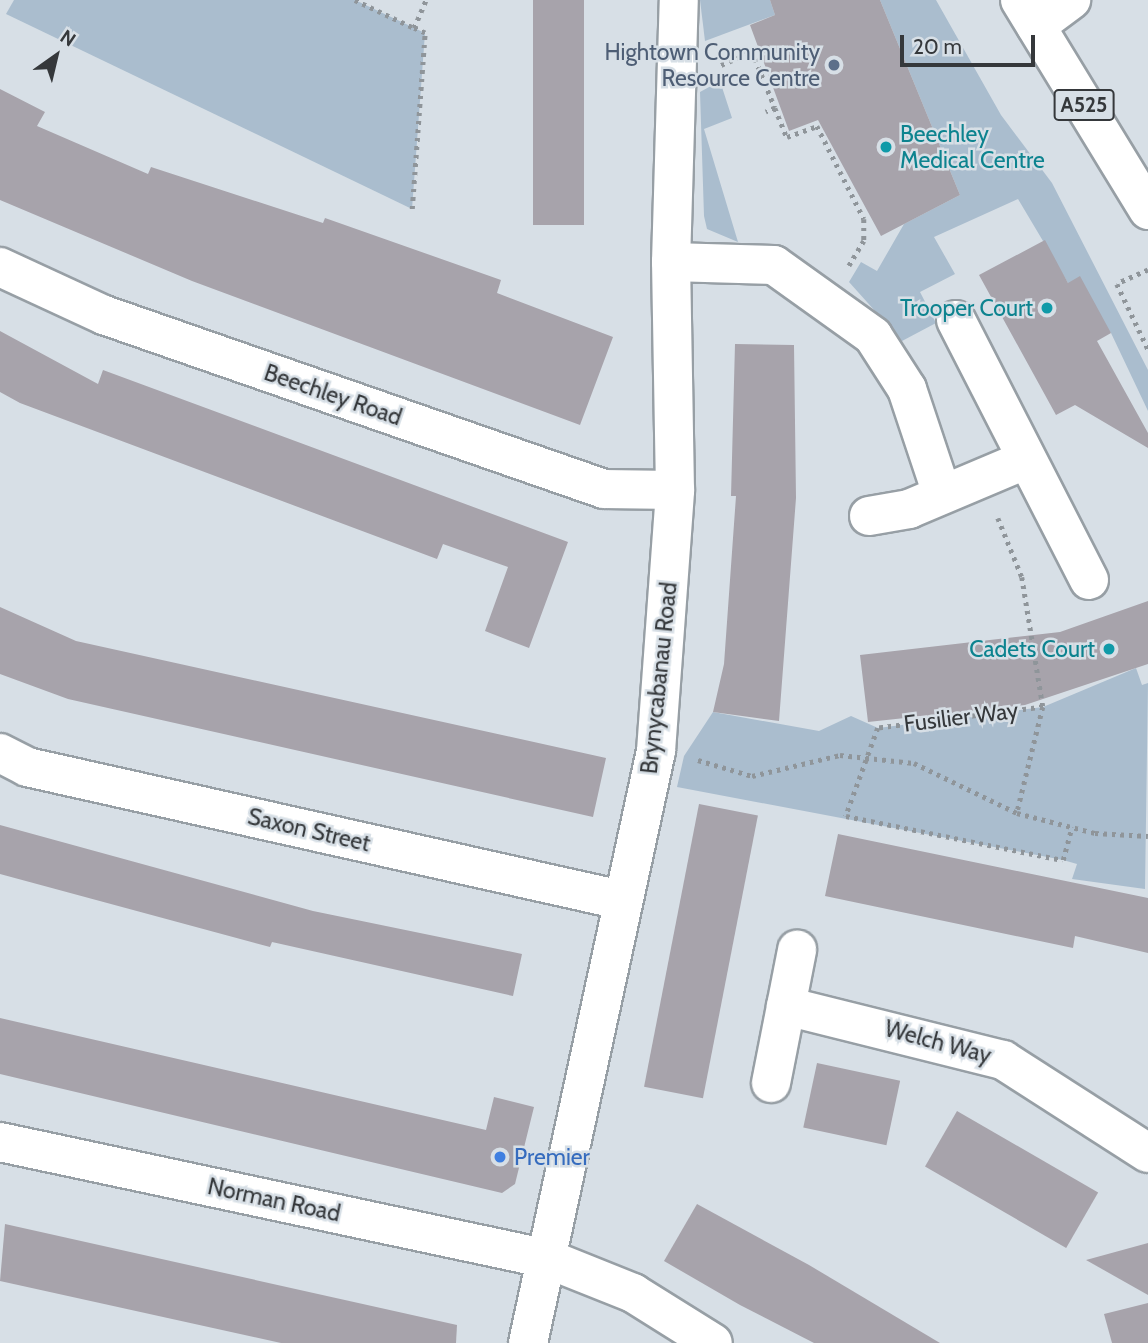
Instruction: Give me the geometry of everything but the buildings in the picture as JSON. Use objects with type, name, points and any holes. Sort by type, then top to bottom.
[{"type":"street","name":"Brynycabanau Road","points":[[528,1343],[548,1259],[621,900],[656,751],[675,490],[671,262],[678,0]]},
{"type":"street","points":[[1028,13],[1070,0]]},
{"type":"street","name":"A525","points":[[1028,13],[1148,210]]},
{"type":"street","points":[[671,262],[774,265],[828,300],[873,336],[907,389],[942,494]]},
{"type":"street","name":"Beechley Road","points":[[0,267],[104,314],[604,489],[675,490]]},
{"type":"street","points":[[956,320],[1089,580]]},
{"type":"street","points":[[869,516],[942,494],[1026,460]]},
{"type":"street","name":"Saxon Street","points":[[0,753],[27,767],[621,900]]},
{"type":"street","points":[[771,1083],[797,950]]},
{"type":"street","name":"Welch Way","points":[[786,1006],[1003,1060],[1148,1153]]},
{"type":"street","name":"Norman Road","points":[[0,1142],[548,1259],[633,1293],[713,1343]]},
{"type":"path","points":[[355,0],[425,33],[412,209]]},
{"type":"path","points":[[414,28],[426,0]]},
{"type":"path","points":[[752,51],[787,137],[817,126],[845,175],[867,230],[828,300]]},
{"type":"path","points":[[766,112],[775,108]]},
{"type":"path","points":[[1148,270],[1117,284],[1148,349]]},
{"type":"path","name":"Fusilier Way","points":[[982,478],[1022,577],[1043,707],[1017,813]]},
{"type":"path","name":"Fusilier Way","points":[[870,760],[878,728],[1043,707]]},
{"type":"path","points":[[656,751],[752,776],[779,775],[828,756],[914,764],[1017,813],[1072,827],[1148,836]]},
{"type":"path","points":[[870,760],[846,816],[1063,860],[1072,827]]},
{"type":"shaded area","points":[[14,0],[355,0],[425,33],[412,209],[6,14]]},
{"type":"shaded area","points":[[700,0],[770,0],[775,15],[705,41]]},
{"type":"shaded area","points":[[880,0],[936,0],[1001,115],[1052,183],[1148,370],[1148,411],[1111,333],[1068,283],[1018,199],[934,237],[955,274],[920,292],[936,323],[902,341],[849,282],[861,262],[877,271],[904,224],[960,195]]},
{"type":"shaded area","points":[[720,81],[732,118],[704,129],[738,242],[707,229],[704,216],[700,92]]},
{"type":"shaded area","points":[[1136,668],[1142,685],[1148,683],[1145,889],[1072,879],[1077,864],[1063,860],[677,787],[684,756],[713,712],[819,731],[851,716],[878,728],[1043,707]]},
{"type":"place","name":"Hightown Community Resource Centre","points":[[834,65]]},
{"type":"place","name":"Beechley Medical Centre","points":[[886,147]]},
{"type":"place","name":"Trooper Court","points":[[1047,308]]},
{"type":"place","name":"Cadets Court","points":[[1109,649]]},
{"type":"place","name":"Premier","points":[[500,1157]]}]
